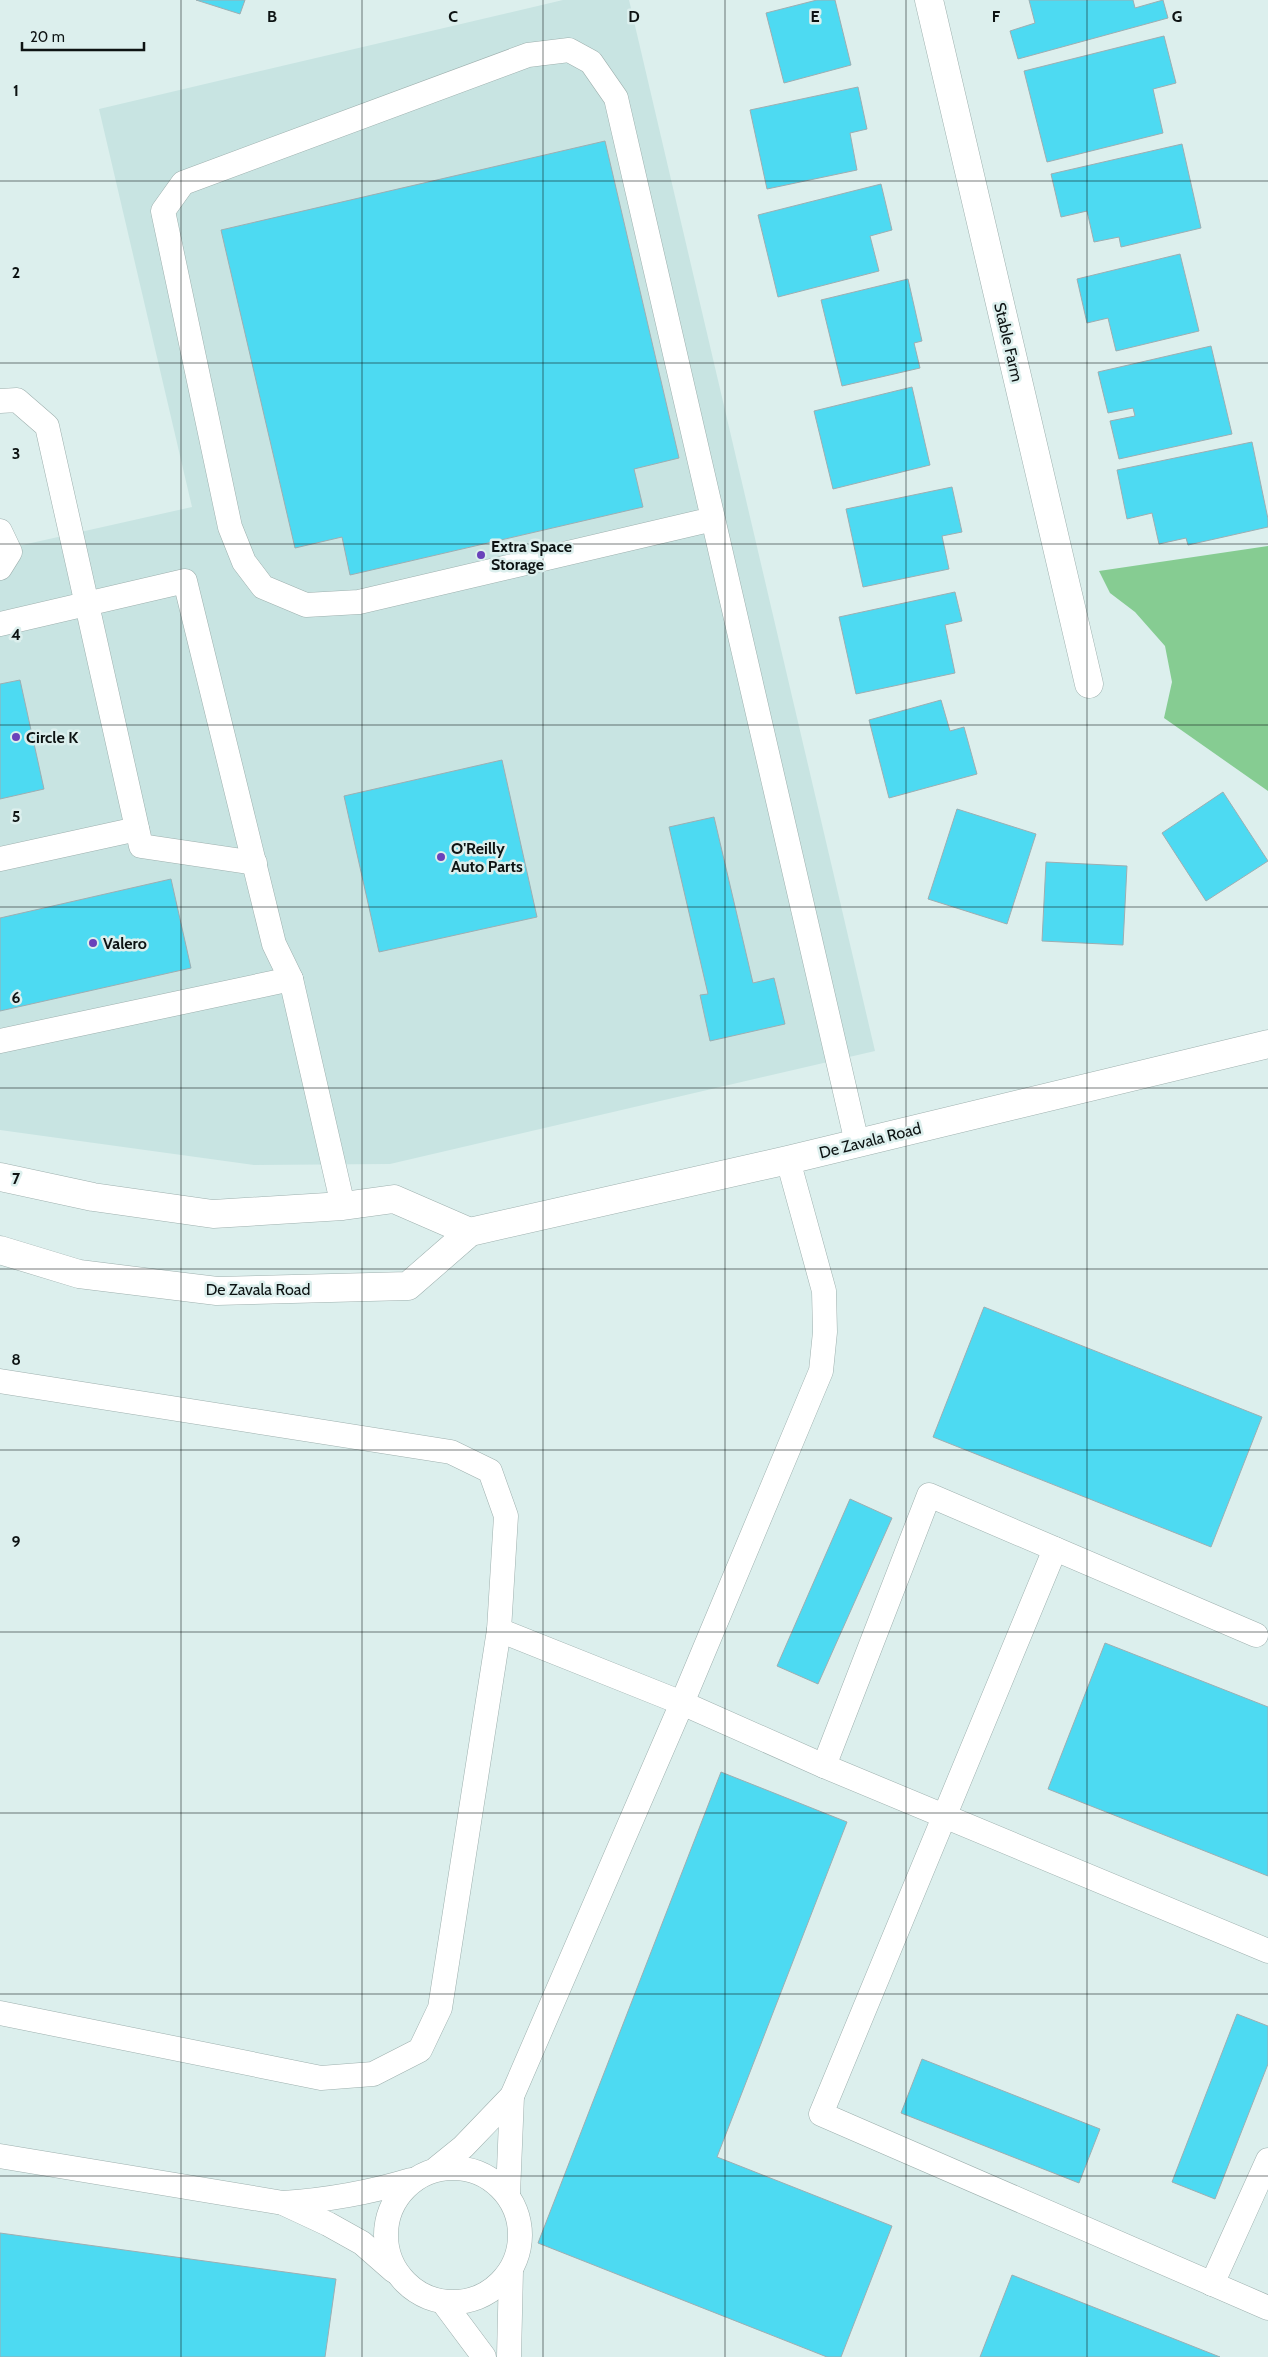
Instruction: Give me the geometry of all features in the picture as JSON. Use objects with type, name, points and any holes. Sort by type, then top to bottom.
[{"type":"main road","name":"Stable Farm","points":[[929,0],[1089,684]]},
{"type":"main road","name":"De Zavala Road","points":[[0,1250],[79,1274],[217,1291],[408,1286],[470,1232],[788,1160],[1268,1044]]},
{"type":"main road","points":[[0,1177],[93,1197],[212,1214],[343,1206],[394,1199],[470,1232]]},
{"type":"lane","points":[[713,519],[360,602],[306,605],[263,586],[244,562],[230,527],[164,211],[183,183],[528,55],[569,50],[591,62],[616,98],[857,1143]]},
{"type":"lane","points":[[0,401],[17,400],[47,426],[141,846],[255,862]]},
{"type":"lane","points":[[0,531],[10,552],[0,568]]},
{"type":"lane","points":[[0,624],[185,581],[274,944],[291,979],[343,1206]]},
{"type":"lane","points":[[0,859],[137,829]]},
{"type":"lane","points":[[0,1041],[291,979]]},
{"type":"lane","points":[[0,2156],[284,2203],[329,2200],[371,2192],[413,2179],[437,2168],[463,2147],[512,2096],[682,1703],[821,1371],[825,1332],[824,1291],[788,1160]]},
{"type":"lane","points":[[0,1380],[451,1452],[490,1471],[506,1516],[499,1630],[440,2008],[420,2050],[373,2074],[321,2078],[0,2013]]},
{"type":"lane","points":[[824,1766],[929,1495],[1256,1636]]},
{"type":"lane","points":[[1055,1549],[822,2114],[1268,2308]]},
{"type":"lane","points":[[499,1630],[682,1703],[824,1766],[1268,1951]]},
{"type":"lane","points":[[508,2194],[512,2096]]},
{"type":"lane","points":[[1212,2284],[1268,2160]]},
{"type":"lane","points":[[284,2203],[328,2224],[362,2244],[418,2293],[443,2302],[470,2301],[494,2290],[511,2270],[521,2245],[520,2218],[508,2194],[488,2176],[463,2167],[437,2168]]},
{"type":"lane","points":[[398,2275],[387,2251],[386,2224],[395,2199],[413,2179]]},
{"type":"lane","points":[[509,2357],[511,2270]]},
{"type":"lane","points":[[443,2302],[484,2357]]},
{"type":"shaded area","points":[[563,0],[629,0],[875,1051],[390,1164],[254,1165],[0,1130],[0,550],[192,507],[99,109]]},
{"type":"green space","points":[[1268,546],[1268,791],[1164,718],[1172,682],[1165,646],[1135,612],[1110,593],[1099,571]]},
{"type":"building","points":[[196,0],[245,0],[240,14]]},
{"type":"building","points":[[817,0],[835,0],[851,65],[784,83],[766,13]]},
{"type":"building","points":[[1029,0],[1133,0],[1135,8],[1163,0],[1168,18],[1018,59],[1010,31],[1035,23]]},
{"type":"building","points":[[1164,36],[1176,83],[1153,89],[1163,133],[1047,162],[1024,71]]},
{"type":"building","points":[[858,87],[867,129],[850,133],[857,170],[767,189],[750,110]]},
{"type":"building","points":[[605,141],[679,458],[634,469],[643,507],[350,575],[342,537],[295,548],[221,230]]},
{"type":"building","points":[[1182,144],[1201,228],[1121,247],[1119,237],[1094,242],[1087,211],[1061,217],[1051,174]]},
{"type":"building","points":[[881,184],[892,230],[870,236],[879,271],[778,297],[758,215]]},
{"type":"building","points":[[1180,254],[1199,331],[1116,351],[1108,318],[1087,323],[1077,279]]},
{"type":"building","points":[[908,279],[922,341],[914,343],[920,368],[842,386],[821,300]]},
{"type":"building","points":[[1211,346],[1232,434],[1119,459],[1110,421],[1135,416],[1133,408],[1108,413],[1098,372]]},
{"type":"building","points":[[912,387],[930,465],[833,489],[814,411]]},
{"type":"building","points":[[1252,442],[1268,527],[1188,545],[1186,538],[1159,544],[1152,513],[1127,519],[1117,470]]},
{"type":"building","points":[[952,487],[962,532],[942,536],[949,569],[863,587],[846,509]]},
{"type":"building","points":[[955,592],[962,621],[945,625],[955,673],[856,694],[839,617]]},
{"type":"building","name":"Circle K","points":[[20,680],[44,789],[0,799],[0,684]]},
{"type":"building","points":[[941,700],[950,731],[964,727],[977,774],[889,798],[869,720]]},
{"type":"building","name":"O'Reilly Auto Parts","points":[[502,760],[537,917],[379,952],[344,796]]},
{"type":"building","points":[[1223,792],[1268,861],[1206,901],[1162,833]]},
{"type":"building","points":[[957,809],[1036,834],[1007,924],[928,899]]},
{"type":"building","points":[[714,817],[753,983],[774,978],[785,1024],[710,1041],[700,995],[708,994],[669,827]]},
{"type":"building","points":[[1046,862],[1127,866],[1123,945],[1042,941]]},
{"type":"building","name":"Valero","points":[[171,879],[191,968],[0,1011],[0,918]]},
{"type":"building","points":[[984,1307],[1262,1417],[1211,1547],[933,1437]]},
{"type":"building","points":[[850,1499],[892,1518],[818,1684],[777,1666]]},
{"type":"building","points":[[1105,1643],[1268,1707],[1268,1876],[1048,1789]]},
{"type":"building","points":[[721,1772],[847,1822],[717,2157],[892,2226],[841,2357],[827,2357],[538,2243]]},
{"type":"building","points":[[1237,2014],[1268,2026],[1268,2064],[1215,2199],[1172,2182]]},
{"type":"building","points":[[922,2059],[1100,2129],[1079,2183],[901,2113]]},
{"type":"building","points":[[0,2233],[336,2279],[325,2357],[0,2357]]},
{"type":"building","points":[[1012,2275],[1220,2357],[980,2357]]},
{"type":"place","name":"Extra Space Storage","points":[[481,555]]},
{"type":"place","name":"Circle K","points":[[16,737]]},
{"type":"place","name":"O'Reilly Auto Parts","points":[[441,857]]},
{"type":"place","name":"Valero","points":[[93,943]]}]
